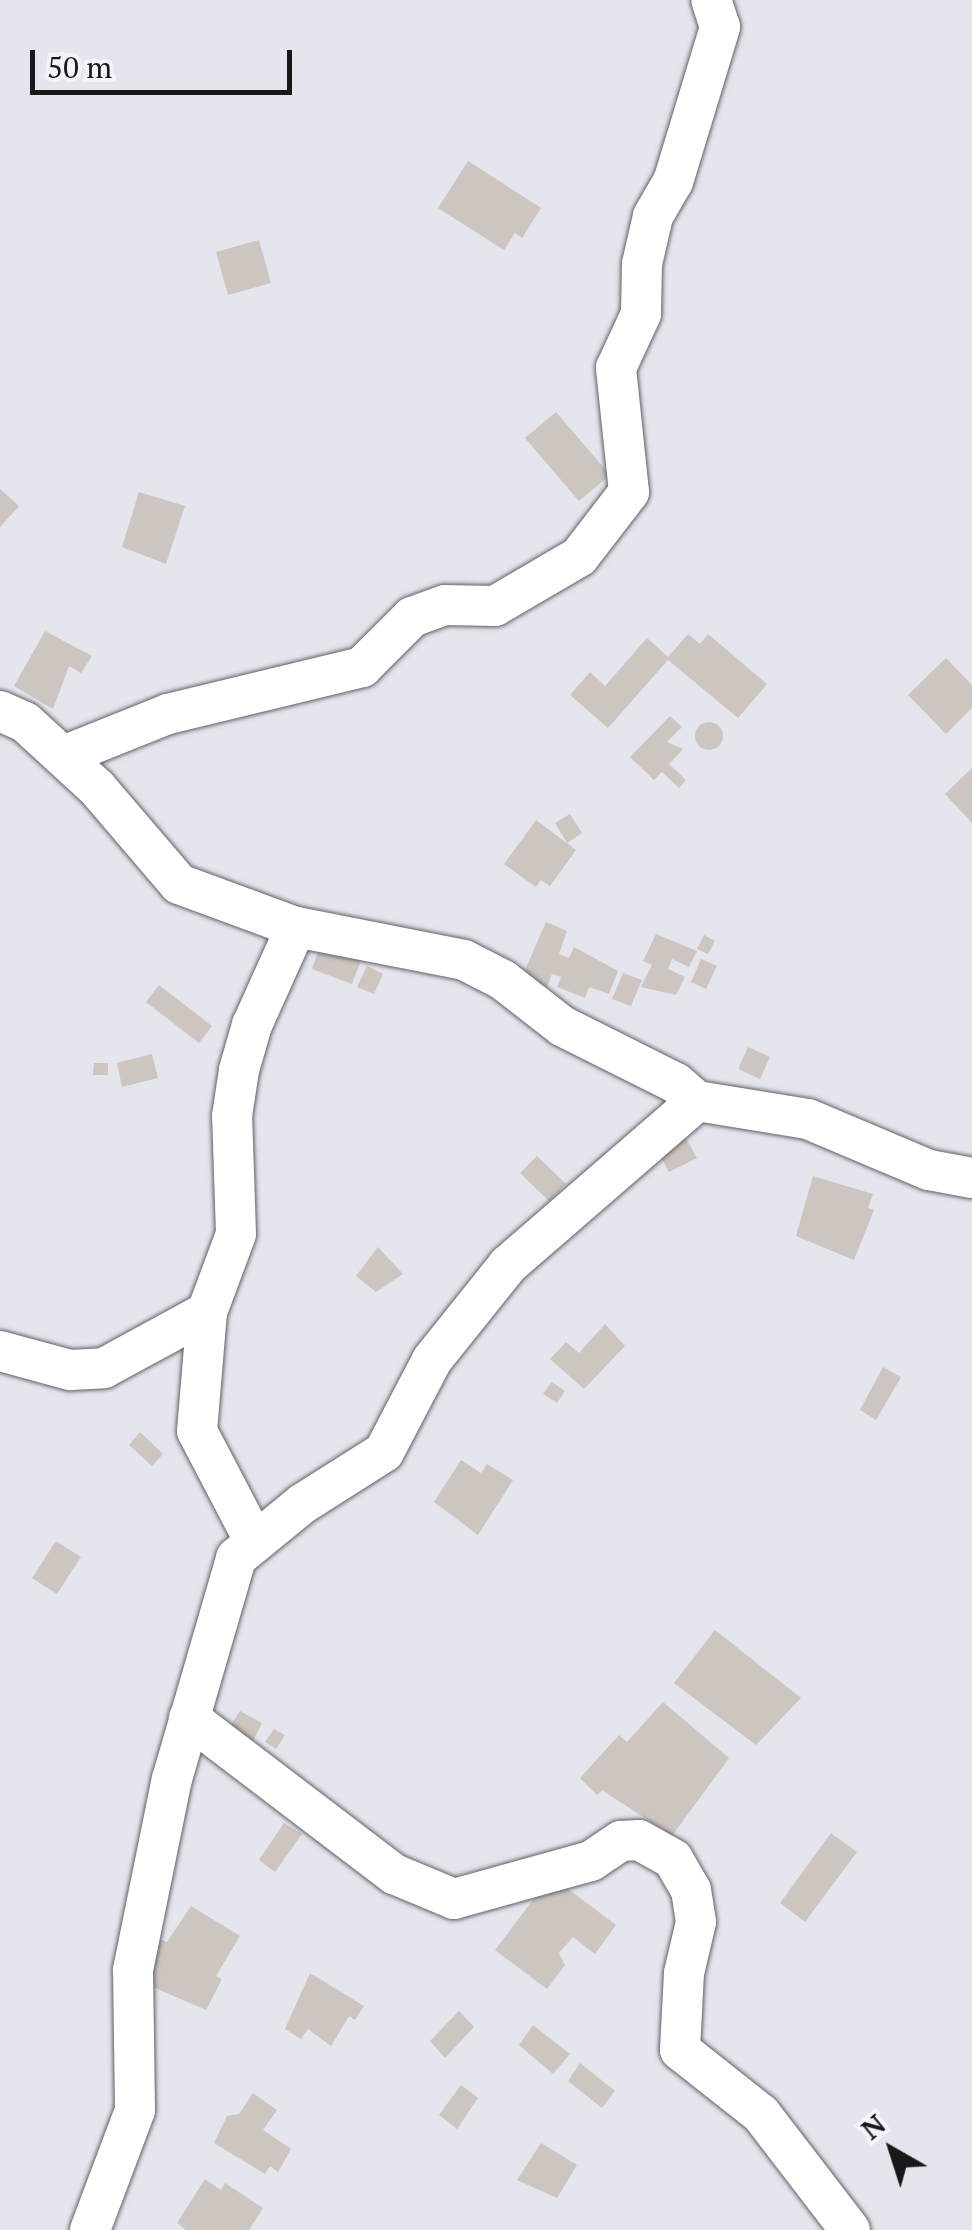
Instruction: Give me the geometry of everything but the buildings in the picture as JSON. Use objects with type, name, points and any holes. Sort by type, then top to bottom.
[{"type":"street","points":[[63,756],[168,714],[362,667],[412,618],[446,605],[495,606],[579,557],[629,492],[616,368],[641,314],[642,264],[653,216],[672,182],[720,27],[711,0]]},
{"type":"street","points":[[0,712],[25,722],[63,756],[180,884],[296,927],[464,960],[503,980],[562,1026],[660,1074],[697,1102],[808,1119],[929,1170],[972,1178]]},
{"type":"street","points":[[255,1542],[197,1432],[207,1312],[236,1234],[232,1116],[240,1070],[265,992],[296,927]]},
{"type":"street","points":[[90,2230],[135,2110],[132,1970],[189,1718],[236,1558],[384,1452],[432,1360],[508,1265],[697,1102]]},
{"type":"street","points":[[0,1351],[70,1370],[104,1368],[207,1312]]},
{"type":"street","points":[[189,1718],[394,1874],[454,1898],[591,1861],[621,1841],[640,1840],[673,1859],[692,1890],[696,1922],[684,1972],[680,2050],[761,2114],[850,2230]]}]
